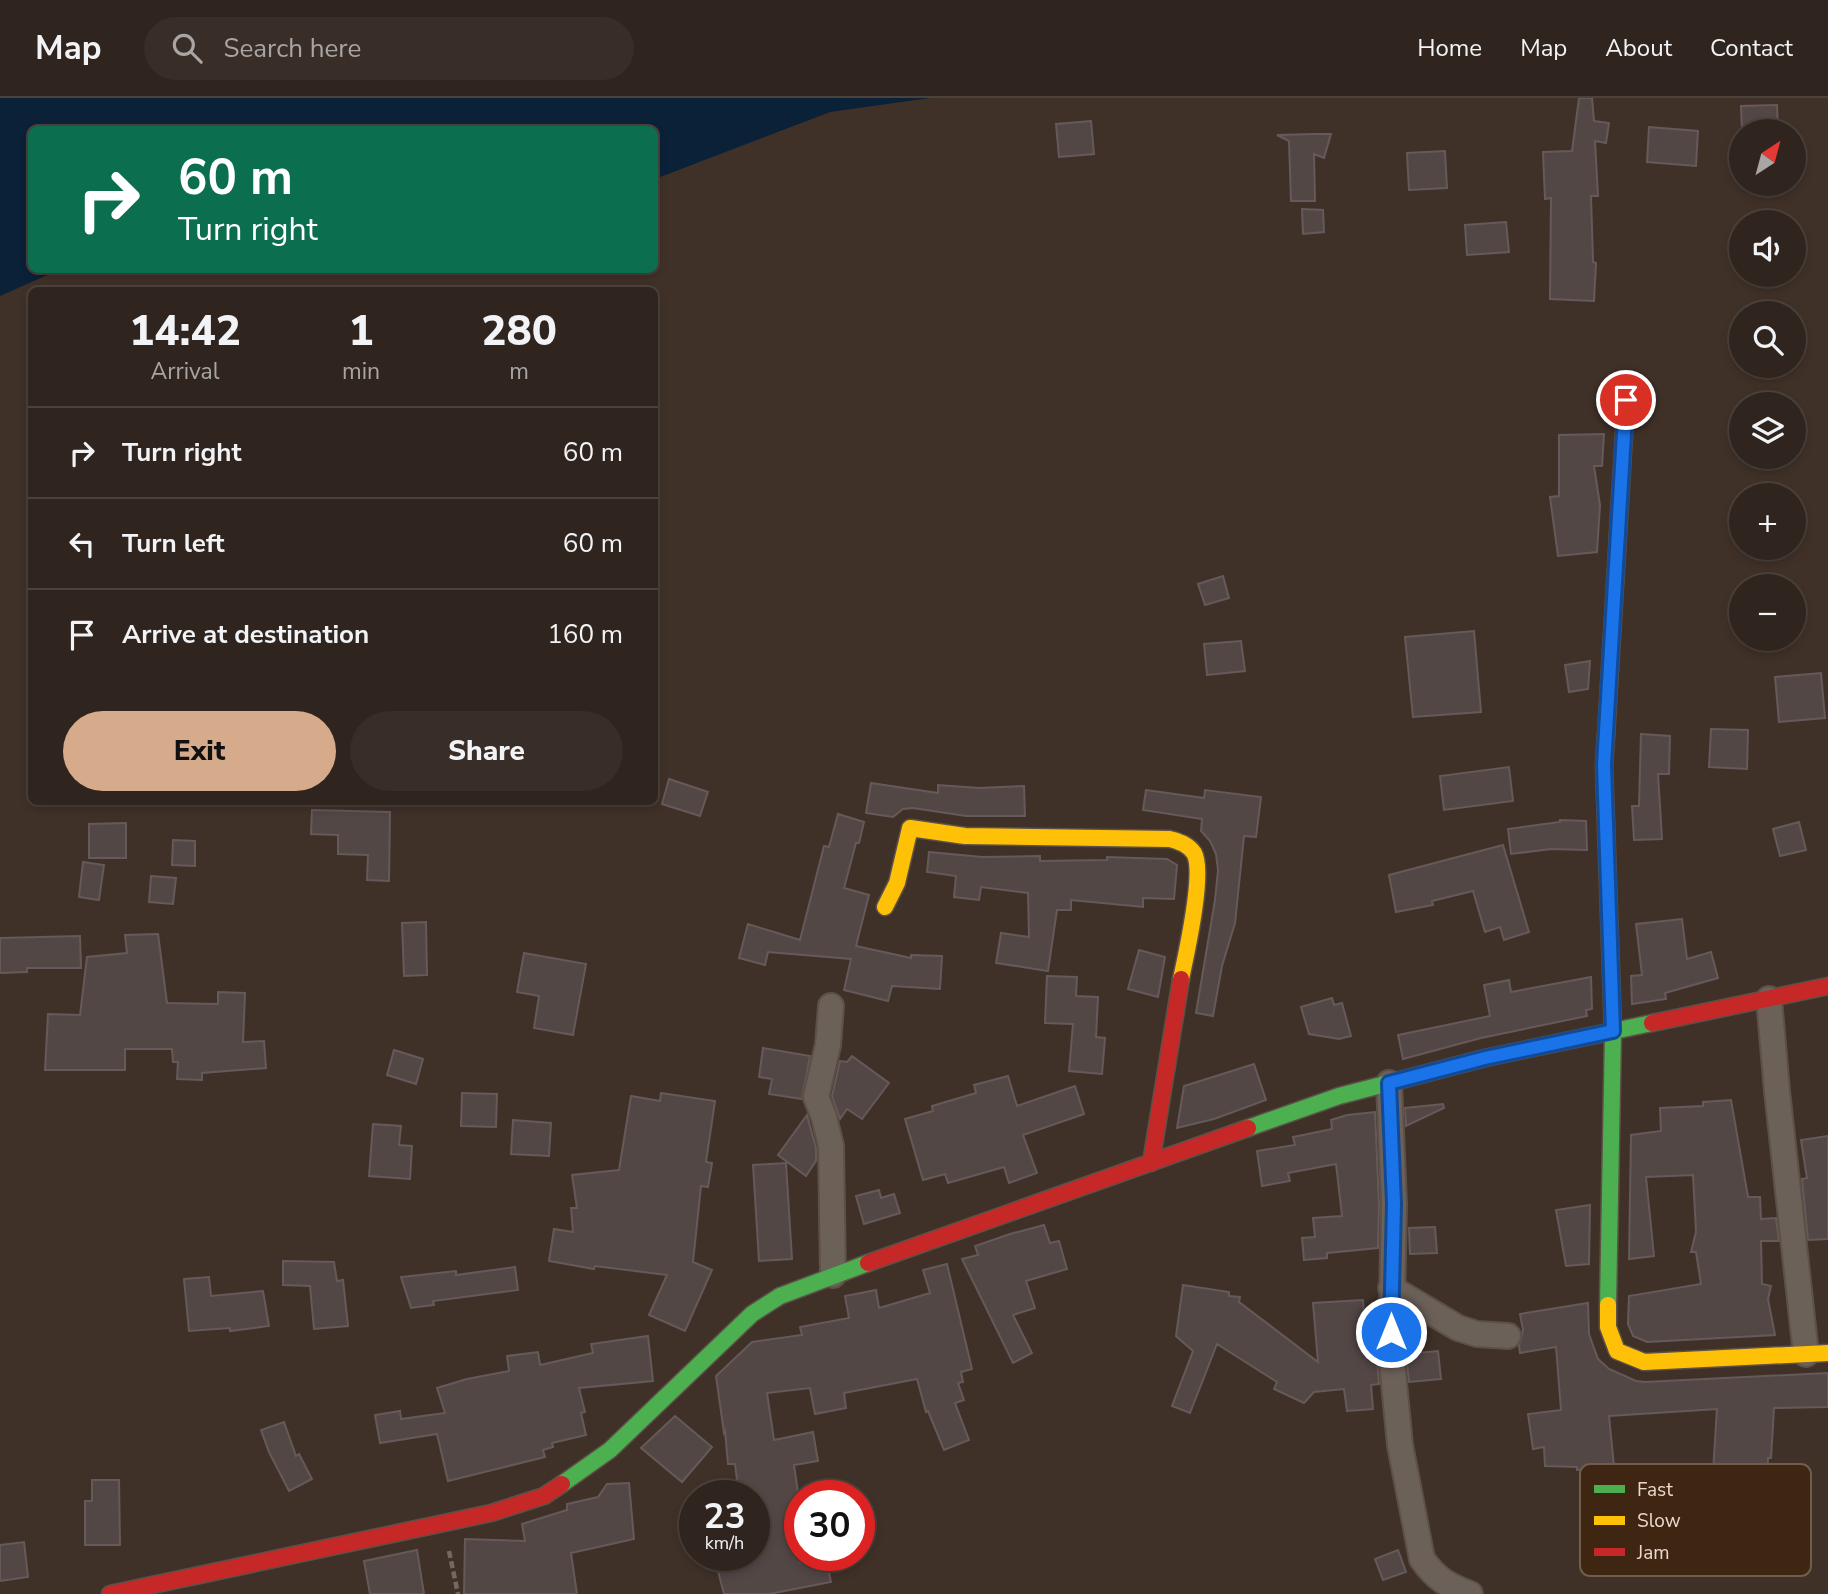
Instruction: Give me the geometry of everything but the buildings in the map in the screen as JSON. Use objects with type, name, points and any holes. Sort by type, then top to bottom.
[{"type":"street","points":[[1626,400],[1604,765],[1613,1031],[1608,1327],[1617,1351],[1644,1362],[1817,1354],[1777,1091],[1769,999]]},
{"type":"street","points":[[885,908],[897,883],[910,828],[932,834],[991,838],[1058,836],[1170,839],[1184,842],[1194,850],[1198,862],[1195,898],[1151,1163]]},
{"type":"street","points":[[110,1594],[491,1513],[544,1496],[610,1450],[752,1314],[780,1296],[1070,1189],[1151,1163],[1297,1109],[1389,1083],[1485,1058],[1828,986]]},
{"type":"street","points":[[831,1006],[828,1045],[816,1097],[831,1146],[833,1275]]},
{"type":"street","points":[[1389,1083],[1394,1204],[1391,1352],[1400,1446],[1422,1559],[1433,1575],[1470,1594]]},
{"type":"street","points":[[1391,1288],[1458,1328],[1477,1334],[1508,1336]]},
{"type":"path","points":[[442,1523],[458,1594]]},
{"type":"water","points":[[0,98],[930,98],[830,112],[658,178],[658,126],[28,126],[28,273],[52,273],[0,296]]},
{"type":"traffic: fast","points":[[1606,736],[1604,765],[1613,1031],[1608,1305]]},
{"type":"traffic: fast","points":[[1248,1128],[1339,1096],[1485,1058],[1652,1023]]},
{"type":"traffic: fast","points":[[562,1484],[610,1450],[752,1314],[780,1296],[868,1263]]},
{"type":"traffic: slow","points":[[885,907],[897,883],[910,828],[965,836],[1170,839],[1189,847],[1197,863],[1194,914],[1181,979]]},
{"type":"traffic: slow","points":[[1608,1305],[1608,1327],[1617,1351],[1644,1362],[1828,1353]]},
{"type":"traffic: jam","points":[[1606,736],[1626,400]]},
{"type":"traffic: jam","points":[[1151,1163],[1181,979]]},
{"type":"traffic: jam","points":[[1652,1023],[1828,986]]},
{"type":"traffic: jam","points":[[868,1263],[1248,1128]]},
{"type":"traffic: jam","points":[[110,1594],[491,1513],[544,1496],[562,1484]]},
{"type":"route","points":[[1391,1332],[1394,1204],[1389,1083],[1485,1058],[1613,1031],[1604,765],[1626,400]]}]
